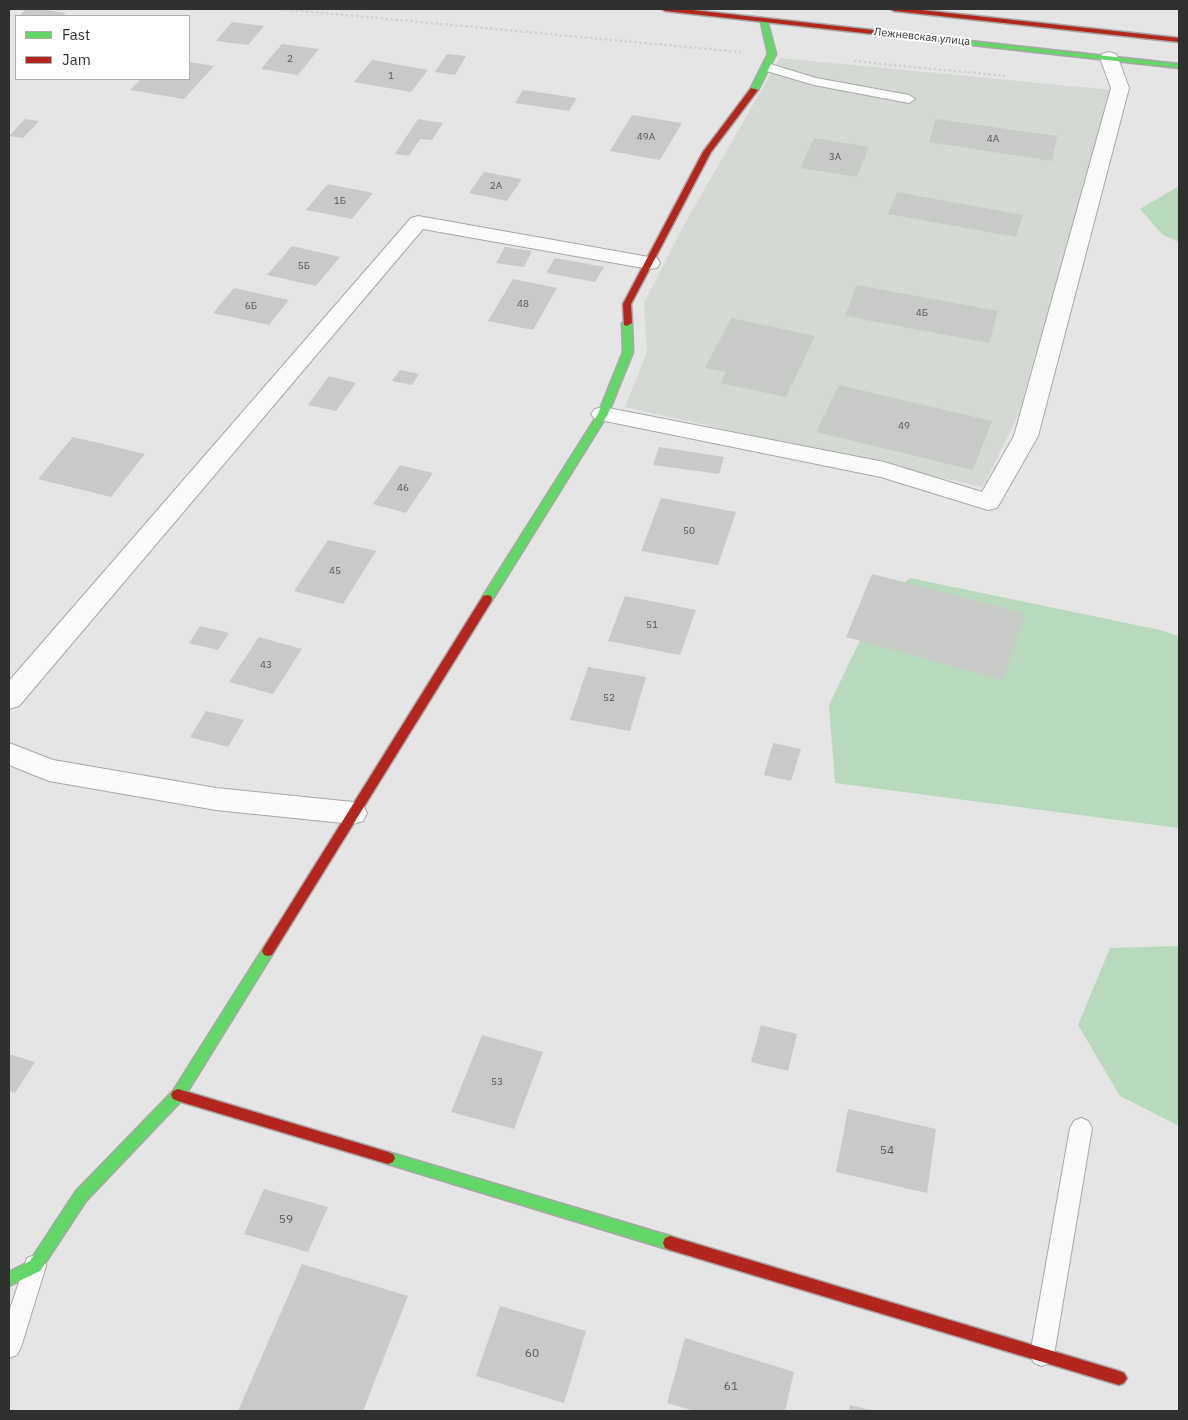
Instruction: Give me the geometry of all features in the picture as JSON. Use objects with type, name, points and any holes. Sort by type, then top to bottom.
[{"type":"main road","name":"Лежневская улица","points":[[665,9],[1179,66]]},
{"type":"main road","name":"Лежневская улица","points":[[894,9],[1179,40]]},
{"type":"main road","points":[[9,1279],[35,1266],[81,1196],[178,1095],[603,414],[628,352],[627,304],[707,152],[758,85],[767,67],[772,54],[763,20]]},
{"type":"main road","points":[[178,1095],[1119,1378]]},
{"type":"street","points":[[603,414],[884,470],[988,502],[1026,436],[1120,88],[1109,58]]},
{"type":"street","points":[[9,699],[418,222],[649,263]]},
{"type":"street","points":[[9,754],[49,770],[216,799],[353,813]]},
{"type":"lane","points":[[767,67],[814,81],[909,99]]},
{"type":"lane","points":[[1042,1355],[1081,1128]]},
{"type":"lane","points":[[9,1347],[35,1266]]},
{"type":"path","points":[[281,9],[772,54]]},
{"type":"path","points":[[854,61],[1012,77]]},
{"type":"shaded area","points":[[780,58],[1112,90],[1018,415],[983,487],[625,407],[647,352],[644,303],[685,223]]},
{"type":"green space","points":[[1179,186],[1179,242],[1163,235],[1140,209]]},
{"type":"green space","points":[[910,578],[1160,630],[1179,636],[1179,828],[835,783],[829,705],[878,603]]},
{"type":"green space","points":[[1179,946],[1179,1126],[1120,1096],[1078,1025],[1110,948]]},
{"type":"building","points":[[26,9],[66,13],[63,15],[20,15]]},
{"type":"building","points":[[232,22],[264,26],[248,45],[216,41]]},
{"type":"building","points":[[282,44],[319,49],[298,75],[261,69]]},
{"type":"building","points":[[447,54],[466,56],[455,75],[435,72]]},
{"type":"building","points":[[372,60],[428,70],[411,92],[354,82]]},
{"type":"building","points":[[190,62],[214,66],[184,99],[130,90],[140,80],[190,80]]},
{"type":"building","points":[[523,90],[577,98],[569,111],[515,103]]},
{"type":"building","points":[[632,115],[682,123],[660,160],[610,151]]},
{"type":"building","points":[[25,119],[39,121],[23,138],[9,136]]},
{"type":"building","points":[[418,119],[443,123],[432,140],[420,139],[409,156],[395,154]]},
{"type":"building","points":[[936,119],[1057,136],[1052,161],[929,142]]},
{"type":"building","points":[[814,138],[869,147],[857,177],[800,168]]},
{"type":"building","points":[[484,172],[522,179],[507,201],[469,193]]},
{"type":"building","points":[[328,184],[373,193],[352,219],[306,210]]},
{"type":"building","points":[[897,192],[1023,215],[1016,237],[888,214]]},
{"type":"building","points":[[292,246],[340,257],[316,286],[267,275]]},
{"type":"building","points":[[505,247],[532,251],[524,267],[496,263]]},
{"type":"building","points":[[555,258],[604,267],[595,282],[546,273]]},
{"type":"building","points":[[513,279],[557,288],[533,330],[488,321]]},
{"type":"building","points":[[857,285],[998,311],[989,343],[845,316]]},
{"type":"building","points":[[234,288],[289,300],[269,325],[213,313]]},
{"type":"building","points":[[731,318],[815,336],[786,397],[720,383],[726,372],[705,368]]},
{"type":"building","points":[[400,370],[419,374],[412,385],[392,381]]},
{"type":"building","points":[[329,376],[356,383],[336,411],[308,405]]},
{"type":"building","points":[[839,385],[992,421],[973,470],[816,432]]},
{"type":"building","points":[[73,437],[145,454],[111,497],[38,479]]},
{"type":"building","points":[[659,447],[724,457],[719,474],[653,465]]},
{"type":"building","points":[[400,465],[433,473],[406,513],[373,504]]},
{"type":"building","points":[[661,498],[736,512],[718,565],[641,551]]},
{"type":"building","points":[[328,540],[376,551],[343,604],[294,591]]},
{"type":"building","points":[[872,574],[1025,613],[1003,680],[846,637]]},
{"type":"building","points":[[625,596],[696,610],[680,655],[608,641]]},
{"type":"building","points":[[200,626],[229,633],[218,650],[189,643]]},
{"type":"building","points":[[259,637],[302,649],[273,694],[229,682]]},
{"type":"building","points":[[588,667],[646,677],[630,731],[570,720]]},
{"type":"building","points":[[206,711],[244,720],[228,747],[190,737]]},
{"type":"building","points":[[773,743],[801,749],[791,781],[764,775]]},
{"type":"building","points":[[761,1025],[797,1034],[788,1071],[751,1062]]},
{"type":"building","points":[[482,1035],[543,1052],[514,1129],[451,1112]]},
{"type":"building","points":[[9,1054],[35,1062],[15,1093],[9,1091]]},
{"type":"building","points":[[848,1109],[936,1129],[927,1193],[836,1172]]},
{"type":"building","points":[[264,1189],[328,1207],[308,1252],[244,1234]]},
{"type":"building","points":[[302,1264],[408,1296],[363,1411],[238,1411]]},
{"type":"building","points":[[500,1306],[586,1331],[564,1403],[476,1376]]},
{"type":"building","points":[[685,1338],[794,1372],[785,1411],[695,1411],[667,1403]]},
{"type":"building","points":[[850,1405],[875,1411],[849,1411]]},
{"type":"traffic: fast","points":[[754,90],[772,54],[763,20]]},
{"type":"traffic: fast","points":[[927,38],[1179,66]]},
{"type":"traffic: fast","points":[[487,599],[603,414],[628,352],[627,323]]},
{"type":"traffic: fast","points":[[9,1279],[35,1266],[81,1196],[178,1095],[268,951]]},
{"type":"traffic: fast","points":[[388,1158],[670,1243]]},
{"type":"traffic: jam","points":[[665,9],[927,38]]},
{"type":"traffic: jam","points":[[894,9],[1179,40]]},
{"type":"traffic: jam","points":[[627,323],[627,304],[707,152],[754,90]]},
{"type":"traffic: jam","points":[[268,951],[487,599]]},
{"type":"traffic: jam","points":[[178,1095],[388,1158]]},
{"type":"traffic: jam","points":[[670,1243],[1119,1378]]}]
